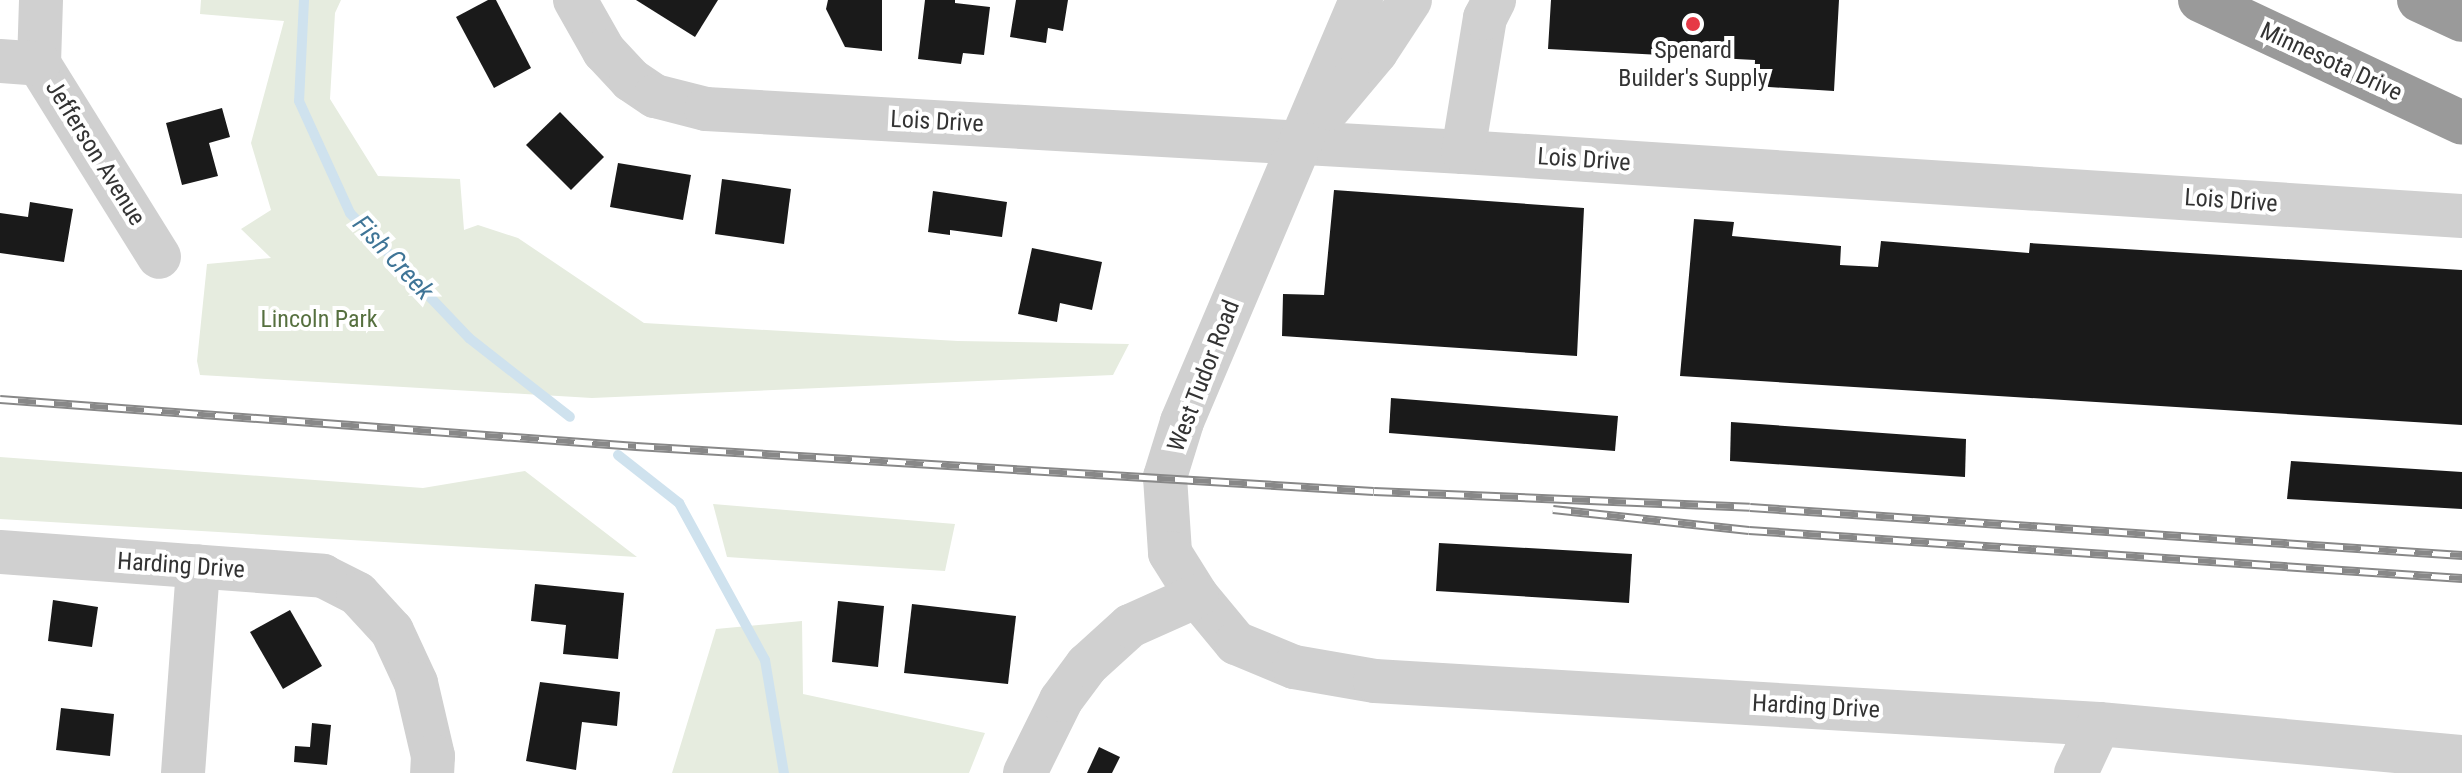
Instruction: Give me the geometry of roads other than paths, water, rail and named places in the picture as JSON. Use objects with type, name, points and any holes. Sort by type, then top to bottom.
[{"type":"highway","name":"Minnesota Drive","points":[[2200,0],[2462,123]]},
{"type":"highway","points":[[2419,0],[2462,20]]},
{"type":"street","name":"Jefferson Avenue","points":[[41,0],[20,62],[159,257]]},
{"type":"street","name":"Lois Drive","points":[[575,0],[604,51],[631,80],[655,96],[706,109],[1463,152],[2462,216]]},
{"type":"street","name":"West Tudor Road","points":[[1197,596],[1170,553],[1165,477],[1182,422],[1361,0]]},
{"type":"street","name":"West Tudor Road","points":[[1299,143],[1376,52],[1410,0]]},
{"type":"street","points":[[1463,152],[1485,18],[1494,0]]},
{"type":"street","name":"Harding Drive","points":[[0,552],[323,576],[358,594],[392,631],[416,683],[433,756],[432,773]]},
{"type":"street","points":[[183,773],[198,567]]},
{"type":"street","points":[[1025,773],[1061,700],[1087,665],[1130,626],[1197,596]]},
{"type":"street","name":"Harding Drive","points":[[1197,596],[1236,643],[1294,667],[1375,681],[2099,724],[2462,757]]},
{"type":"street","points":[[2076,773],[2099,724]]},
{"type":"waterway","name":"Fish Creek","points":[[304,0],[299,101],[350,213],[469,338],[570,417]]},
{"type":"waterway","name":"Fish Creek","points":[[618,455],[679,503],[765,660],[784,773]]},
{"type":"railway","points":[[0,399],[636,446],[1374,491],[1750,507],[2462,555]]},
{"type":"railway","points":[[1553,509],[1749,530],[2462,578]]},
{"type":"place","name":"Spenard Builder's Supply","points":[[1693,24]]},
{"type":"park label","name":"Lincoln Park","points":[[319,320]]}]
